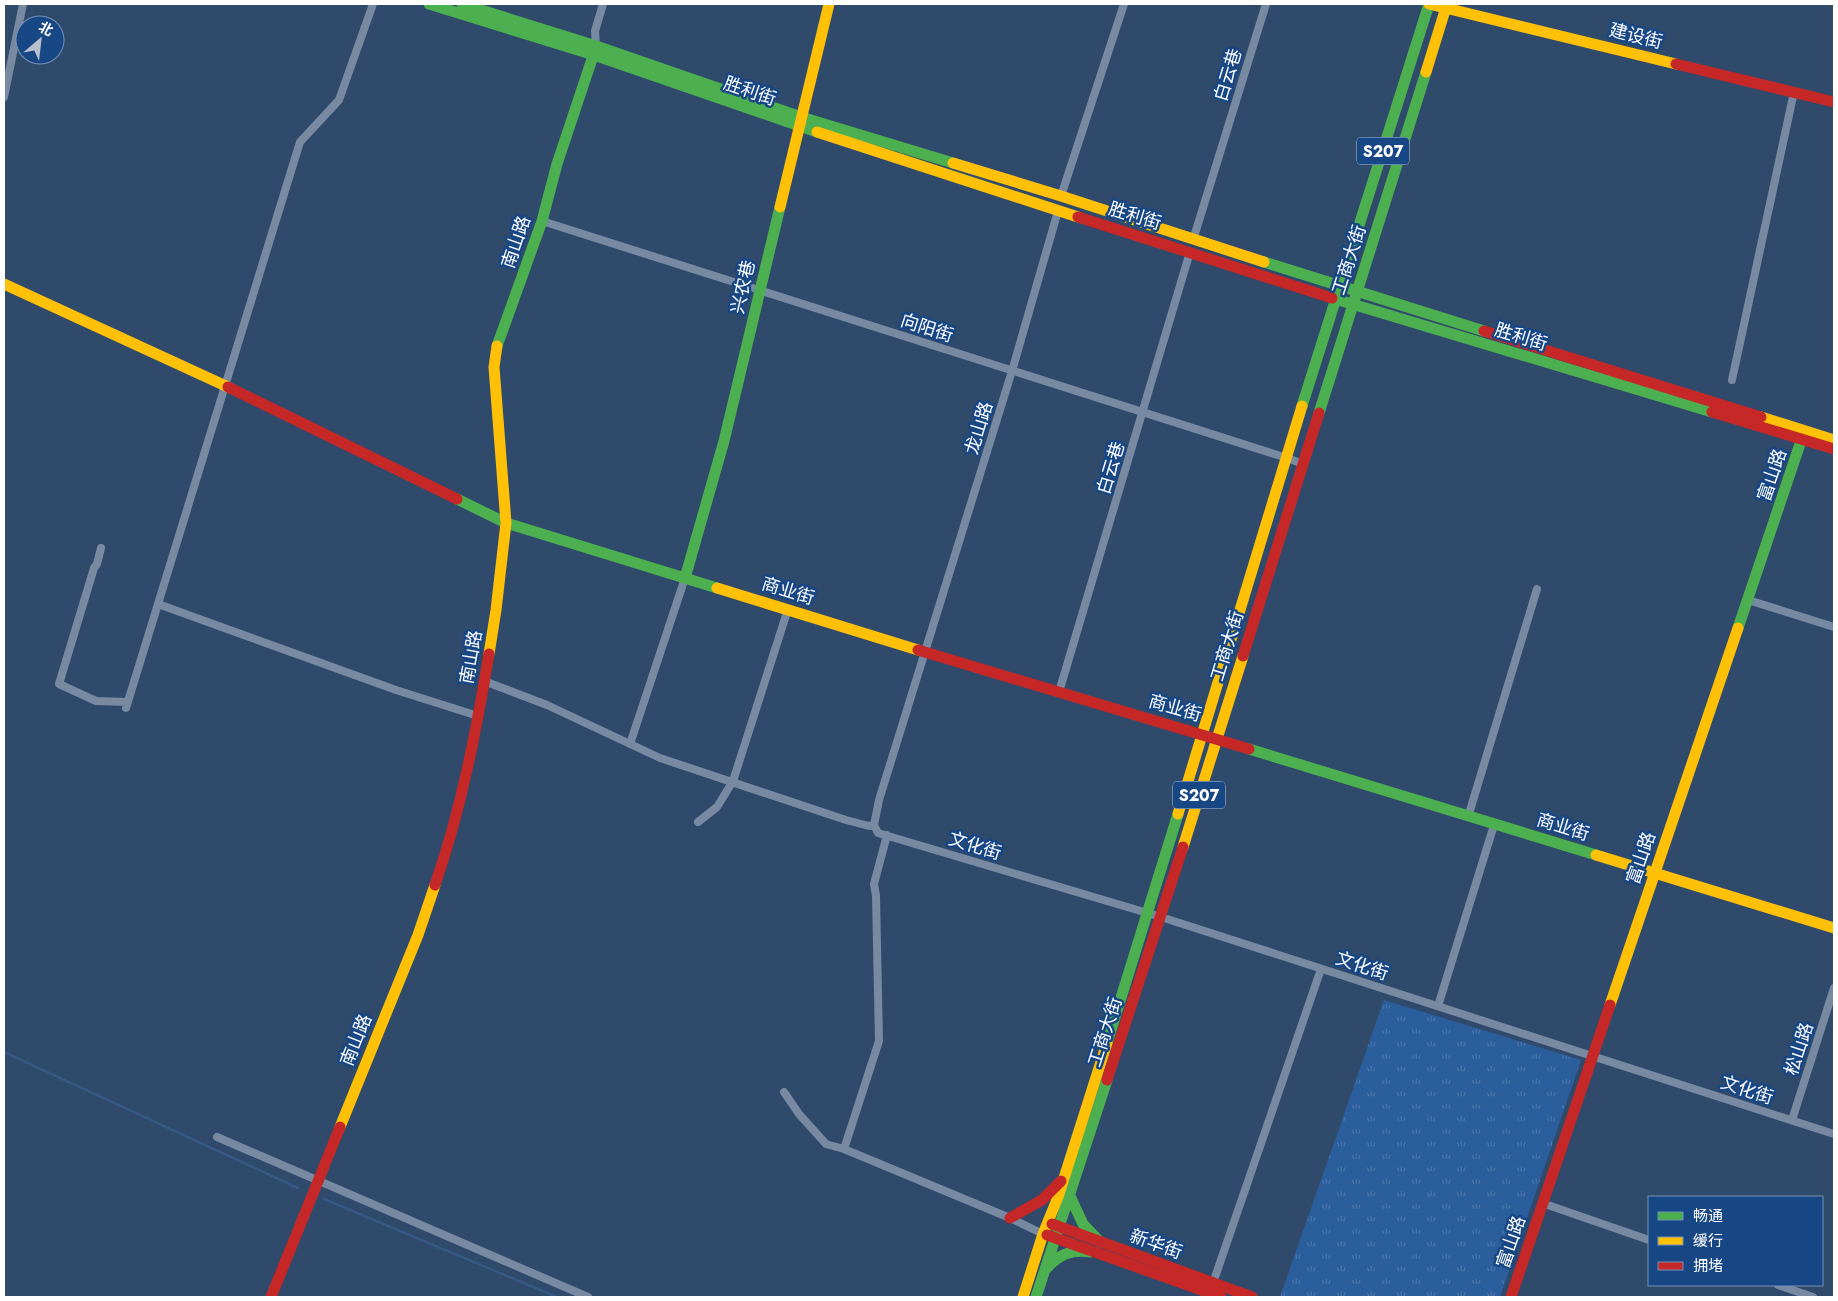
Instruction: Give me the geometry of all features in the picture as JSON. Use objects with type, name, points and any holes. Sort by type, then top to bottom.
[{"type":"main road","name":"胜利街","points":[[429,4],[595,51]]},
{"type":"main road","name":"胜利街","points":[[462,4],[1058,211],[1353,304],[1804,435],[1834,440]]},
{"type":"main road","name":"兴农巷","points":[[685,578],[724,441],[829,4]]},
{"type":"main road","name":"建设街","points":[[1429,4],[1446,6],[1834,102]]},
{"type":"main road","name":"工商大街","points":[[1023,1297],[1064,1177],[1148,914],[1335,298],[1429,4]]},
{"type":"main road","name":"工商大街","points":[[1036,1297],[1161,917],[1446,6]]},
{"type":"main road","name":"南山路","points":[[271,1297],[414,944],[446,854],[478,716],[496,610],[506,523],[494,367],[498,346],[542,221],[558,164],[595,51]]},
{"type":"main road","name":"胜利街","points":[[800,122],[1061,196],[1804,435],[1834,449]]},
{"type":"main road","name":"商业街","points":[[4,284],[228,386],[506,523],[926,652],[1217,738],[1468,817],[1834,928]]},
{"type":"main road","name":"富山路","points":[[1511,1297],[1804,435]]},
{"type":"main road","points":[[1010,1218],[1042,1200],[1064,1177]]},
{"type":"main road","points":[[1070,1196],[1083,1224],[1100,1242]]},
{"type":"main road","name":"新华街","points":[[1045,1228],[1059,1227],[1252,1297]]},
{"type":"main road","name":"新华街","points":[[1045,1228],[1054,1239],[1220,1297]]},
{"type":"main road","points":[[1044,1274],[1051,1263],[1066,1253],[1078,1250],[1090,1252]]},
{"type":"street","points":[[4,97],[23,4]]},
{"type":"street","points":[[101,548],[59,684],[96,701],[127,705],[300,142],[339,100],[373,4]]},
{"type":"street","name":"南山路","points":[[595,51],[595,31],[602,4]]},
{"type":"street","points":[[1061,196],[1124,4]]},
{"type":"street","name":"白云巷","points":[[1193,240],[1266,4]]},
{"type":"street","points":[[1732,380],[1794,92]]},
{"type":"street","name":"龙山路","points":[[874,825],[879,800],[1012,371],[1058,211]]},
{"type":"street","name":"向阳街","points":[[542,221],[1303,464]]},
{"type":"street","name":"白云巷","points":[[1059,692],[1190,252]]},
{"type":"street","points":[[630,744],[685,578]]},
{"type":"street","points":[[1468,817],[1537,589]]},
{"type":"street","points":[[1748,600],[1834,627]]},
{"type":"street","points":[[158,604],[396,690],[478,716]]},
{"type":"street","points":[[698,822],[717,807],[733,781],[788,609]]},
{"type":"street","points":[[484,681],[547,705],[660,758],[846,820],[869,826],[874,825]]},
{"type":"street","points":[[1438,1006],[1494,824]]},
{"type":"street","name":"文化街","points":[[874,825],[878,833],[887,836],[1161,917],[1834,1134]]},
{"type":"street","points":[[844,1149],[879,1041],[876,896],[874,884],[887,836]]},
{"type":"street","points":[[1212,1283],[1321,969]]},
{"type":"street","name":"松山路","points":[[1792,1120],[1834,988]]},
{"type":"street","points":[[784,1092],[799,1114],[826,1144],[844,1149],[1010,1218],[1045,1228]]},
{"type":"street","points":[[216,1137],[588,1297]]},
{"type":"street","points":[[1542,1202],[1648,1240]]},
{"type":"street","points":[[1781,1286],[1813,1297]]},
{"type":"green space","points":[[1384,1000],[1581,1060],[1500,1297],[1280,1297]]},
{"type":"waterway","points":[[4,1052],[298,1188]]},
{"type":"waterway","points":[[324,1199],[557,1297]]},
{"type":"traffic: fast","points":[[429,4],[594,55],[817,132]]},
{"type":"traffic: fast","points":[[462,4],[596,46],[801,117],[953,163]]},
{"type":"traffic: fast","points":[[1302,406],[1429,4]]},
{"type":"traffic: fast","points":[[497,346],[542,221],[557,164],[596,47]]},
{"type":"traffic: fast","points":[[1319,413],[1426,72]]},
{"type":"traffic: fast","points":[[685,578],[724,441],[780,207]]},
{"type":"traffic: fast","points":[[1264,262],[1484,331]]},
{"type":"traffic: fast","points":[[1332,298],[1712,412]]},
{"type":"traffic: fast","points":[[1738,628],[1804,432]]},
{"type":"traffic: fast","points":[[457,499],[506,523],[717,588]]},
{"type":"traffic: fast","points":[[1249,749],[1596,855]]},
{"type":"traffic: fast","points":[[1107,1043],[1178,814]]},
{"type":"traffic: fast","points":[[1036,1297],[1107,1080]]},
{"type":"traffic: fast","points":[[1070,1196],[1083,1224],[1100,1242]]},
{"type":"traffic: fast","points":[[1046,1269],[1065,1254],[1077,1251],[1090,1252]]},
{"type":"traffic: slow","points":[[780,207],[829,4]]},
{"type":"traffic: slow","points":[[1429,4],[1676,64]]},
{"type":"traffic: slow","points":[[1426,72],[1447,4]]},
{"type":"traffic: slow","points":[[817,132],[1078,217]]},
{"type":"traffic: slow","points":[[953,163],[1264,262]]},
{"type":"traffic: slow","points":[[4,284],[228,387]]},
{"type":"traffic: slow","points":[[489,654],[506,523],[494,367],[497,346]]},
{"type":"traffic: slow","points":[[1178,814],[1302,406]]},
{"type":"traffic: slow","points":[[1761,417],[1834,440]]},
{"type":"traffic: slow","points":[[717,588],[918,650]]},
{"type":"traffic: slow","points":[[1610,1005],[1738,628]]},
{"type":"traffic: slow","points":[[1183,847],[1243,656]]},
{"type":"traffic: slow","points":[[1596,855],[1834,928]]},
{"type":"traffic: slow","points":[[340,1127],[418,935],[435,885]]},
{"type":"traffic: slow","points":[[1023,1297],[1043,1234],[1058,1197],[1107,1043]]},
{"type":"traffic: jam","points":[[1676,64],[1834,102]]},
{"type":"traffic: jam","points":[[1078,217],[1332,298]]},
{"type":"traffic: jam","points":[[1484,331],[1761,417]]},
{"type":"traffic: jam","points":[[228,387],[457,499]]},
{"type":"traffic: jam","points":[[1712,412],[1834,449]]},
{"type":"traffic: jam","points":[[1243,656],[1319,413]]},
{"type":"traffic: jam","points":[[918,650],[1249,749]]},
{"type":"traffic: jam","points":[[435,885],[453,828],[467,771],[489,654]]},
{"type":"traffic: jam","points":[[1107,1080],[1183,847]]},
{"type":"traffic: jam","points":[[1511,1297],[1610,1005]]},
{"type":"traffic: jam","points":[[271,1297],[340,1127]]},
{"type":"traffic: jam","points":[[1010,1218],[1042,1200],[1061,1181]]},
{"type":"traffic: jam","points":[[1052,1224],[1252,1297]]},
{"type":"traffic: jam","points":[[1047,1235],[1221,1297]]}]
